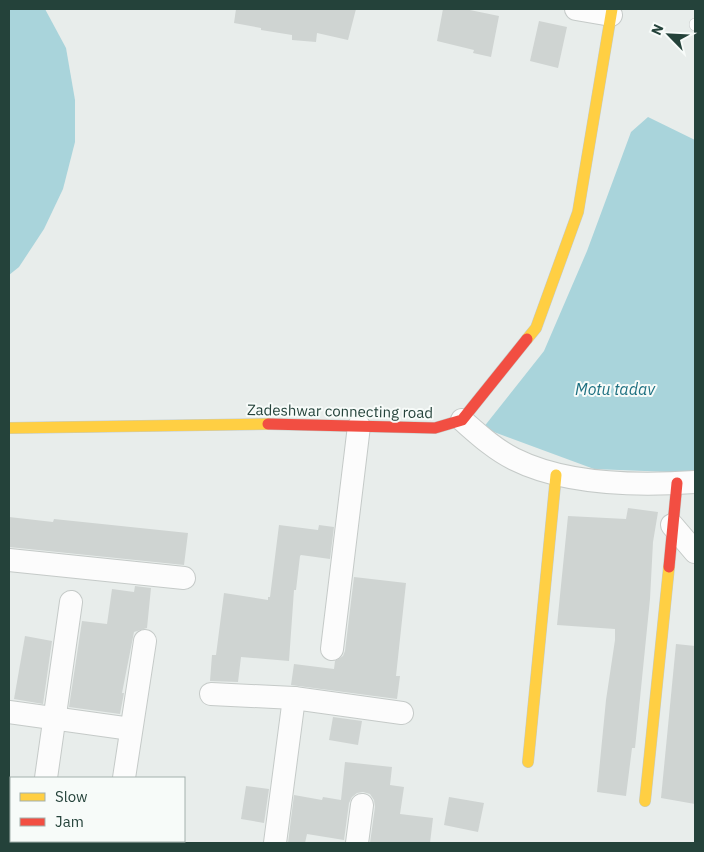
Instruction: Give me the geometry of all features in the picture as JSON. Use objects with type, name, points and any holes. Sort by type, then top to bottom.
[{"type":"street","points":[[576,9],[611,12],[578,212],[536,328],[462,420],[483,440],[514,458],[556,474],[635,484],[686,483],[672,526],[645,801]]},
{"type":"street","name":"Zadeshwar connecting road","points":[[9,428],[290,424],[435,428],[462,420]]},
{"type":"street","points":[[332,649],[359,426]]},
{"type":"street","points":[[528,762],[556,474]]},
{"type":"street","points":[[672,526],[695,552]]},
{"type":"street","points":[[9,560],[184,578]]},
{"type":"street","points":[[46,777],[71,602]]},
{"type":"street","points":[[124,777],[145,641]]},
{"type":"street","points":[[211,694],[294,698],[402,713]]},
{"type":"street","points":[[275,843],[294,698]]},
{"type":"street","points":[[9,712],[132,729]]},
{"type":"street","points":[[357,843],[362,805]]},
{"type":"water","points":[[9,9],[45,9],[66,48],[75,100],[75,142],[63,189],[44,229],[19,267],[9,275]]},
{"type":"water","name":"Motu tadav","points":[[648,117],[695,140],[695,473],[594,469],[483,428],[544,351],[587,251],[631,132]]},
{"type":"building","points":[[236,9],[356,9],[348,40],[317,33],[316,42],[292,40],[292,35],[234,23]]},
{"type":"building","points":[[443,9],[465,9],[499,16],[491,57],[473,53],[474,50],[437,41]]},
{"type":"building","points":[[539,21],[567,27],[558,68],[530,61]]},
{"type":"building","points":[[628,508],[658,512],[653,542],[650,599],[635,748],[632,748],[626,796],[597,792],[615,629],[557,625],[568,516],[626,519]]},
{"type":"building","points":[[9,517],[53,522],[54,519],[188,533],[184,565],[9,547]]},
{"type":"building","points":[[279,525],[318,530],[319,525],[334,527],[330,559],[300,556],[296,590],[294,590],[289,661],[241,657],[238,682],[210,681],[212,655],[216,655],[224,593],[268,600],[268,597],[270,597]]},
{"type":"building","points":[[354,577],[406,583],[396,676],[400,676],[397,699],[291,685],[294,664],[334,669],[335,661],[343,656]]},
{"type":"building","points":[[135,586],[151,588],[147,628],[134,632],[122,693],[124,693],[120,714],[69,707],[82,621],[107,624],[112,589],[134,592]]},
{"type":"building","points":[[25,636],[52,641],[43,704],[14,699]]},
{"type":"building","points":[[676,644],[695,646],[695,804],[661,798]]},
{"type":"building","points":[[333,717],[362,721],[358,745],[329,740]]},
{"type":"building","points":[[345,762],[392,767],[390,785],[404,787],[400,814],[433,818],[430,843],[370,843],[375,807],[374,800],[370,794],[363,792],[357,793],[349,803],[344,840],[307,834],[305,843],[288,843],[294,795],[322,800],[323,797],[341,800]]},
{"type":"building","points":[[246,786],[269,789],[264,823],[241,819]]},
{"type":"building","points":[[449,797],[484,803],[478,832],[444,825]]},
{"type":"traffic: slow","points":[[527,339],[536,328],[578,212],[612,9]]},
{"type":"traffic: slow","points":[[9,428],[268,424]]},
{"type":"traffic: slow","points":[[528,762],[556,475]]},
{"type":"traffic: slow","points":[[645,801],[669,567]]},
{"type":"traffic: jam","points":[[268,424],[435,428],[462,420],[527,339]]},
{"type":"traffic: jam","points":[[669,567],[677,483]]}]
